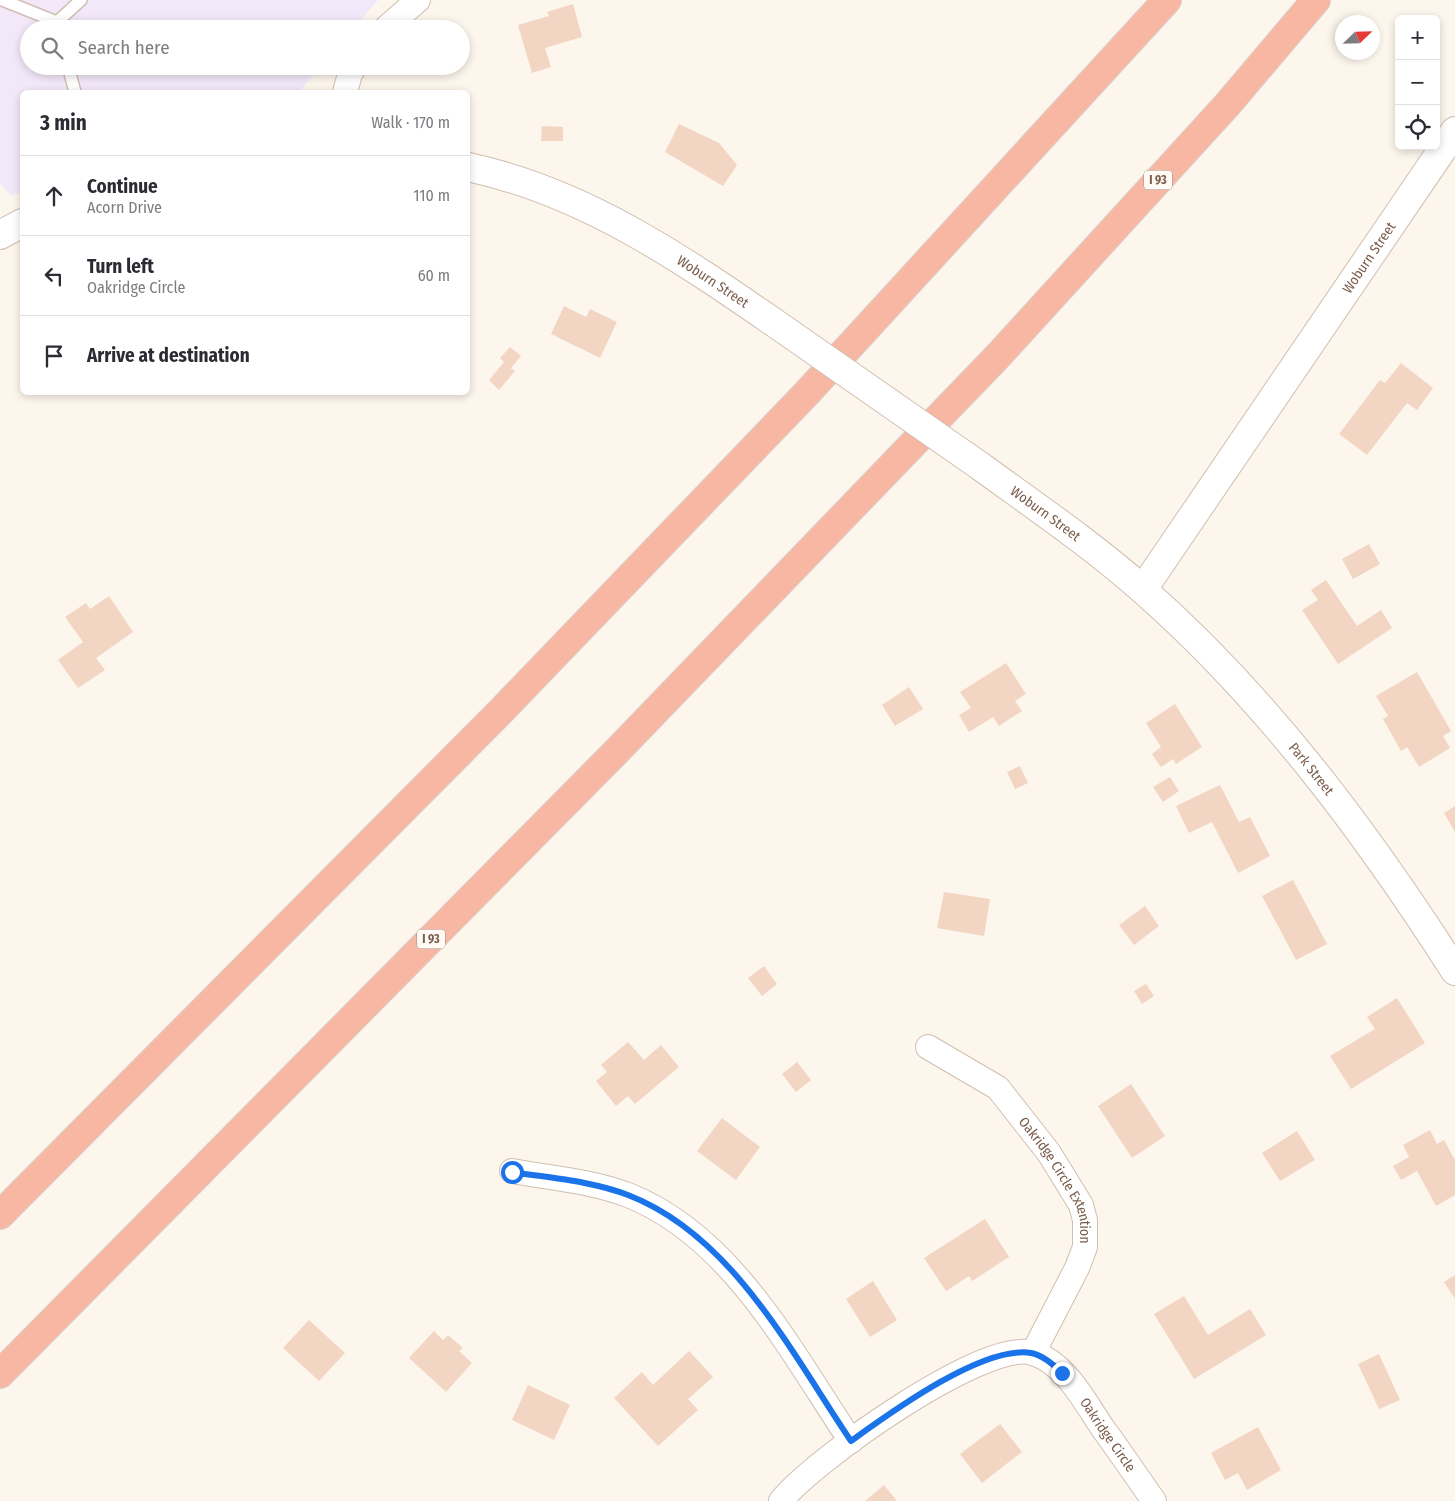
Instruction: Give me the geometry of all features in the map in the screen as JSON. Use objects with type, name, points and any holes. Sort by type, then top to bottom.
[{"type":"highway","points":[[0,1214],[551,660],[806,394],[1167,0]]},
{"type":"highway","name":"I 93","points":[[0,1374],[614,754],[984,371],[1227,104],[1316,0]]},
{"type":"street","points":[[395,20],[418,0]]},
{"type":"street","points":[[346,90],[350,75]]},
{"type":"street","name":"Woburn Street","points":[[470,168],[520,181],[586,207],[653,242],[779,326],[980,466],[1143,589],[1455,131]]},
{"type":"street","points":[[0,235],[20,224]]},
{"type":"street","name":"Park Street","points":[[1143,589],[1226,670],[1298,751],[1402,888],[1455,971]]},
{"type":"street","name":"Oakridge Circle Extention","points":[[928,1048],[998,1088],[1049,1153],[1081,1204],[1086,1233],[1083,1253],[1033,1353]]},
{"type":"street","points":[[512,1172],[594,1186],[627,1194],[658,1209],[703,1240],[748,1290],[851,1441]]},
{"type":"street","points":[[781,1501],[799,1481],[893,1412],[968,1368],[1008,1354],[1033,1353]]},
{"type":"street","name":"Oakridge Circle","points":[[1033,1353],[1053,1364],[1074,1385],[1154,1501]]},
{"type":"lane","points":[[2,0],[47,20]]},
{"type":"lane","points":[[63,20],[81,0]]},
{"type":"lane","points":[[70,75],[74,90]]},
{"type":"shaded area","points":[[0,0],[378,0],[361,20],[20,20],[20,75],[314,75],[301,90],[20,90],[20,193],[11,196],[0,183]]},
{"type":"building","points":[[573,4],[582,37],[545,48],[551,67],[532,73],[518,25],[549,16],[547,12]]},
{"type":"building","points":[[679,124],[719,143],[737,165],[723,186],[665,152]]},
{"type":"building","points":[[542,126],[563,127],[563,141],[541,141]]},
{"type":"building","points":[[564,306],[586,317],[590,309],[617,322],[600,358],[551,334]]},
{"type":"building","points":[[510,347],[521,356],[511,368],[515,371],[499,390],[489,380],[504,362],[500,358]]},
{"type":"building","points":[[1401,363],[1433,388],[1417,410],[1407,403],[1367,455],[1339,434],[1380,380],[1385,383]]},
{"type":"building","points":[[1369,544],[1380,564],[1353,579],[1342,559]]},
{"type":"building","points":[[1326,580],[1357,626],[1381,610],[1392,628],[1338,664],[1302,610],[1318,600],[1311,590]]},
{"type":"building","points":[[109,596],[133,632],[96,658],[105,670],[78,688],[58,660],[83,642],[65,617],[86,603],[90,609]]},
{"type":"building","points":[[1006,663],[1026,694],[1015,701],[1022,711],[999,726],[993,717],[969,732],[959,715],[971,708],[960,692]]},
{"type":"building","points":[[1417,672],[1451,731],[1443,736],[1450,748],[1419,767],[1407,747],[1401,751],[1383,719],[1388,716],[1376,696]]},
{"type":"building","points":[[909,687],[923,709],[895,726],[882,705]]},
{"type":"building","points":[[1175,704],[1202,747],[1176,764],[1173,759],[1161,767],[1152,754],[1161,747],[1146,723]]},
{"type":"building","points":[[1020,766],[1028,783],[1015,789],[1007,772]]},
{"type":"building","points":[[1170,777],[1179,791],[1163,802],[1153,787]]},
{"type":"building","points":[[1220,785],[1239,822],[1250,817],[1270,856],[1238,873],[1212,822],[1189,833],[1176,806]]},
{"type":"building","points":[[1455,806],[1455,832],[1444,813]]},
{"type":"building","points":[[1293,880],[1327,944],[1296,960],[1262,896]]},
{"type":"building","points":[[944,892],[990,899],[984,936],[937,928]]},
{"type":"building","points":[[1145,906],[1159,926],[1134,945],[1119,925]]},
{"type":"building","points":[[764,966],[777,984],[762,996],[748,978]]},
{"type":"building","points":[[1146,984],[1154,996],[1142,1004],[1134,991]]},
{"type":"building","points":[[1397,998],[1425,1043],[1351,1089],[1330,1056],[1375,1029],[1367,1017]]},
{"type":"building","points":[[628,1042],[644,1060],[661,1045],[679,1067],[635,1104],[628,1096],[616,1106],[596,1081],[607,1072],[601,1065]]},
{"type":"building","points":[[797,1062],[811,1080],[796,1092],[782,1074]]},
{"type":"building","points":[[1131,1084],[1165,1136],[1132,1158],[1098,1106]]},
{"type":"building","points":[[722,1118],[760,1147],[736,1180],[697,1151]]},
{"type":"building","points":[[1430,1130],[1437,1144],[1444,1140],[1455,1160],[1455,1195],[1436,1206],[1417,1171],[1401,1180],[1393,1166],[1409,1157],[1403,1145]]},
{"type":"building","points":[[1297,1131],[1315,1160],[1280,1181],[1262,1153]]},
{"type":"building","points":[[985,1219],[1009,1257],[972,1281],[969,1276],[946,1291],[924,1258]]},
{"type":"building","points":[[1455,1275],[1455,1299],[1444,1282]]},
{"type":"building","points":[[873,1281],[897,1320],[870,1337],[846,1299]]},
{"type":"building","points":[[1184,1296],[1208,1335],[1250,1309],[1266,1335],[1194,1379],[1154,1314]]},
{"type":"building","points":[[309,1320],[345,1353],[319,1381],[283,1348]]},
{"type":"building","points":[[434,1331],[443,1340],[448,1335],[463,1348],[459,1351],[472,1363],[446,1392],[409,1358]]},
{"type":"building","points":[[689,1351],[713,1377],[688,1399],[698,1410],[658,1446],[614,1398],[642,1372],[653,1385]]},
{"type":"building","points":[[1379,1354],[1400,1400],[1379,1409],[1358,1364]]},
{"type":"building","points":[[528,1385],[570,1405],[554,1440],[512,1420]]},
{"type":"building","points":[[1000,1424],[1022,1452],[982,1483],[960,1454]]},
{"type":"building","points":[[1258,1427],[1281,1470],[1247,1490],[1238,1473],[1225,1480],[1211,1453]]},
{"type":"building","points":[[884,1485],[897,1501],[865,1501]]},
{"type":"route","points":[[512,1172],[594,1186],[627,1194],[658,1209],[703,1240],[743,1283],[851,1441],[876,1423],[952,1376],[997,1357],[1020,1352],[1033,1353],[1053,1364],[1062,1373]]}]
